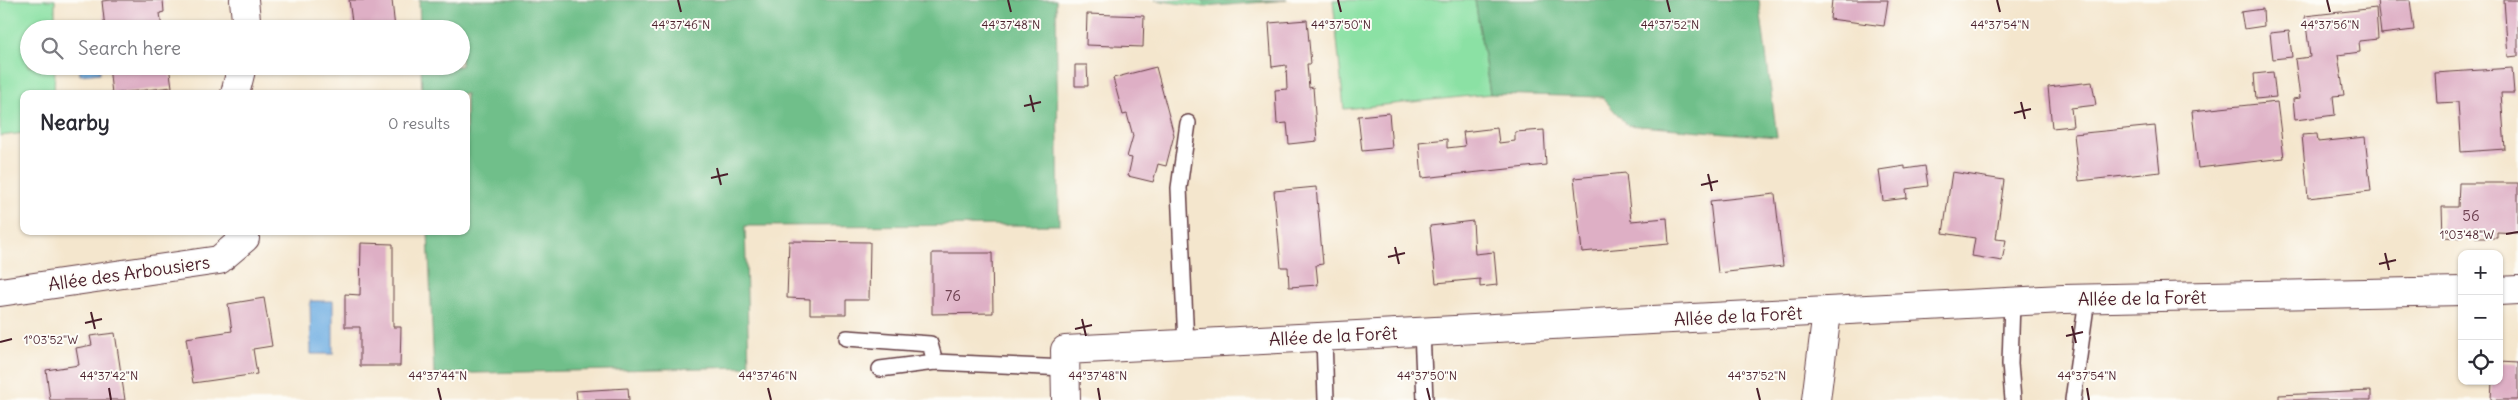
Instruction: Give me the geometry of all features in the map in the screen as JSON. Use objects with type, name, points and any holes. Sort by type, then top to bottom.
[{"type":"street","points":[[244,0],[246,20]]},
{"type":"street","points":[[237,90],[240,75]]},
{"type":"street","name":"Allée des Arbousiers","points":[[0,292],[219,260],[245,238],[245,235]]},
{"type":"street","points":[[2503,291],[2518,290]]},
{"type":"street","name":"Allée de la Forêt","points":[[1066,400],[1064,350],[2012,302],[2458,292]]},
{"type":"street","points":[[1816,400],[1827,312]]},
{"type":"lane","points":[[1186,344],[1179,188],[1188,123]]},
{"type":"lane","points":[[2073,400],[2087,299]]},
{"type":"lane","points":[[2012,302],[2010,364],[2013,400]]},
{"type":"lane","points":[[1422,332],[1425,400]]},
{"type":"lane","points":[[1324,337],[1326,400]]},
{"type":"lane","points":[[847,338],[930,344],[935,362]]},
{"type":"lane","points":[[880,369],[935,362],[1066,368]]},
{"type":"green space","points":[[0,0],[55,0],[55,20],[20,20],[20,75],[55,75],[54,90],[20,90],[20,134],[0,136]]},
{"type":"green space","points":[[419,0],[1056,0],[1059,225],[745,226],[749,367],[434,374],[428,235],[470,235],[470,90],[422,90],[421,75],[470,75],[470,20],[420,20]]},
{"type":"green space","points":[[1155,0],[1203,0],[1204,7]]},
{"type":"green space","points":[[1203,0],[1287,0],[1204,7]]},
{"type":"green space","points":[[1333,0],[1475,0],[1490,94],[1344,109]]},
{"type":"green space","points":[[1475,0],[1759,0],[1777,137],[1627,125],[1602,97],[1490,94]]},
{"type":"water","points":[[310,301],[333,301],[333,354],[311,354]]},
{"type":"building","points":[[163,0],[164,12],[160,13],[161,20],[104,20],[102,1]]},
{"type":"building","points":[[349,0],[392,0],[394,20],[352,20]]},
{"type":"building","points":[[1832,0],[1888,0],[1884,26],[1830,19]]},
{"type":"building","points":[[2377,0],[2410,0],[2414,30],[2381,34]]},
{"type":"building","points":[[2504,0],[2518,0],[2518,56],[2508,57]]},
{"type":"building","points":[[2376,8],[2378,39],[2359,41],[2360,52],[2338,55],[2344,95],[2333,96],[2335,115],[2295,120],[2293,99],[2300,98],[2295,59],[2310,57],[2305,16]]},
{"type":"building","points":[[2263,9],[2264,26],[2244,29],[2241,12]]},
{"type":"building","points":[[1087,14],[1144,16],[1143,47],[1086,45]]},
{"type":"building","points":[[1307,20],[1311,64],[1307,64],[1309,88],[1313,87],[1317,141],[1289,144],[1287,123],[1277,124],[1275,90],[1287,89],[1286,65],[1272,67],[1269,23]]},
{"type":"building","points":[[2289,31],[2292,57],[2273,59],[2270,33]]},
{"type":"building","points":[[1075,65],[1087,65],[1088,86],[1075,86]]},
{"type":"building","points":[[1156,67],[1174,135],[1166,166],[1158,164],[1153,182],[1128,176],[1132,158],[1127,157],[1133,136],[1127,114],[1123,115],[1113,78]]},
{"type":"building","points":[[2512,68],[2514,93],[2501,93],[2505,149],[2461,152],[2458,102],[2437,103],[2435,73]]},
{"type":"building","points":[[2273,72],[2276,97],[2256,99],[2254,74]]},
{"type":"building","points":[[110,75],[170,75],[172,87],[146,90],[112,90]]},
{"type":"building","points":[[2092,82],[2096,105],[2071,108],[2073,126],[2052,128],[2048,87]]},
{"type":"building","points":[[2277,102],[2284,158],[2198,168],[2192,111]]},
{"type":"building","points":[[1389,113],[1392,148],[1362,151],[1358,116]]},
{"type":"building","points":[[2155,126],[2160,172],[2079,181],[2074,134]]},
{"type":"building","points":[[1497,128],[1499,143],[1515,141],[1515,132],[1544,130],[1546,165],[1422,178],[1419,142],[1447,139],[1447,148],[1465,146],[1463,132]]},
{"type":"building","points":[[2317,134],[2318,142],[2365,137],[2371,191],[2308,198],[2302,135]]},
{"type":"building","points":[[1905,166],[1905,169],[1925,166],[1928,186],[1906,189],[1907,198],[1883,201],[1879,170]]},
{"type":"building","points":[[1952,172],[2004,180],[1996,239],[2006,240],[2002,261],[1972,256],[1975,238],[1943,233]]},
{"type":"building","points":[[1626,173],[1631,221],[1667,218],[1669,244],[1582,252],[1574,178]]},
{"type":"building","points":[[2459,183],[2518,183],[2518,233],[2497,232],[2497,238],[2476,238],[2476,232],[2459,232],[2459,238],[2443,237],[2442,207],[2458,207]]},
{"type":"building","points":[[1316,187],[1323,264],[1316,265],[1318,285],[1289,287],[1288,267],[1281,267],[1274,191]]},
{"type":"building","points":[[1775,194],[1783,266],[1718,273],[1710,201]]},
{"type":"building","points":[[1473,221],[1475,254],[1494,252],[1497,285],[1480,287],[1480,279],[1436,283],[1430,226]]},
{"type":"building","points":[[789,241],[870,242],[869,300],[846,300],[846,314],[810,314],[810,299],[787,298]]},
{"type":"building","points":[[361,243],[393,244],[393,327],[401,327],[400,366],[360,366],[360,327],[345,327],[345,294],[360,295]]},
{"type":"building","points":[[932,253],[992,253],[993,313],[932,314]]},
{"type":"building","points":[[264,298],[272,346],[253,349],[257,374],[193,383],[186,338],[232,331],[228,304]]},
{"type":"building","points":[[115,333],[125,400],[50,400],[46,370],[79,365],[76,348],[92,345],[90,336]]},
{"type":"building","points":[[2503,362],[2518,363],[2518,400],[2491,400],[2492,385],[2503,385]]},
{"type":"building","points":[[628,388],[629,400],[577,400],[576,391]]},
{"type":"building","points":[[2371,391],[2371,400],[2279,400],[2279,395]]}]
